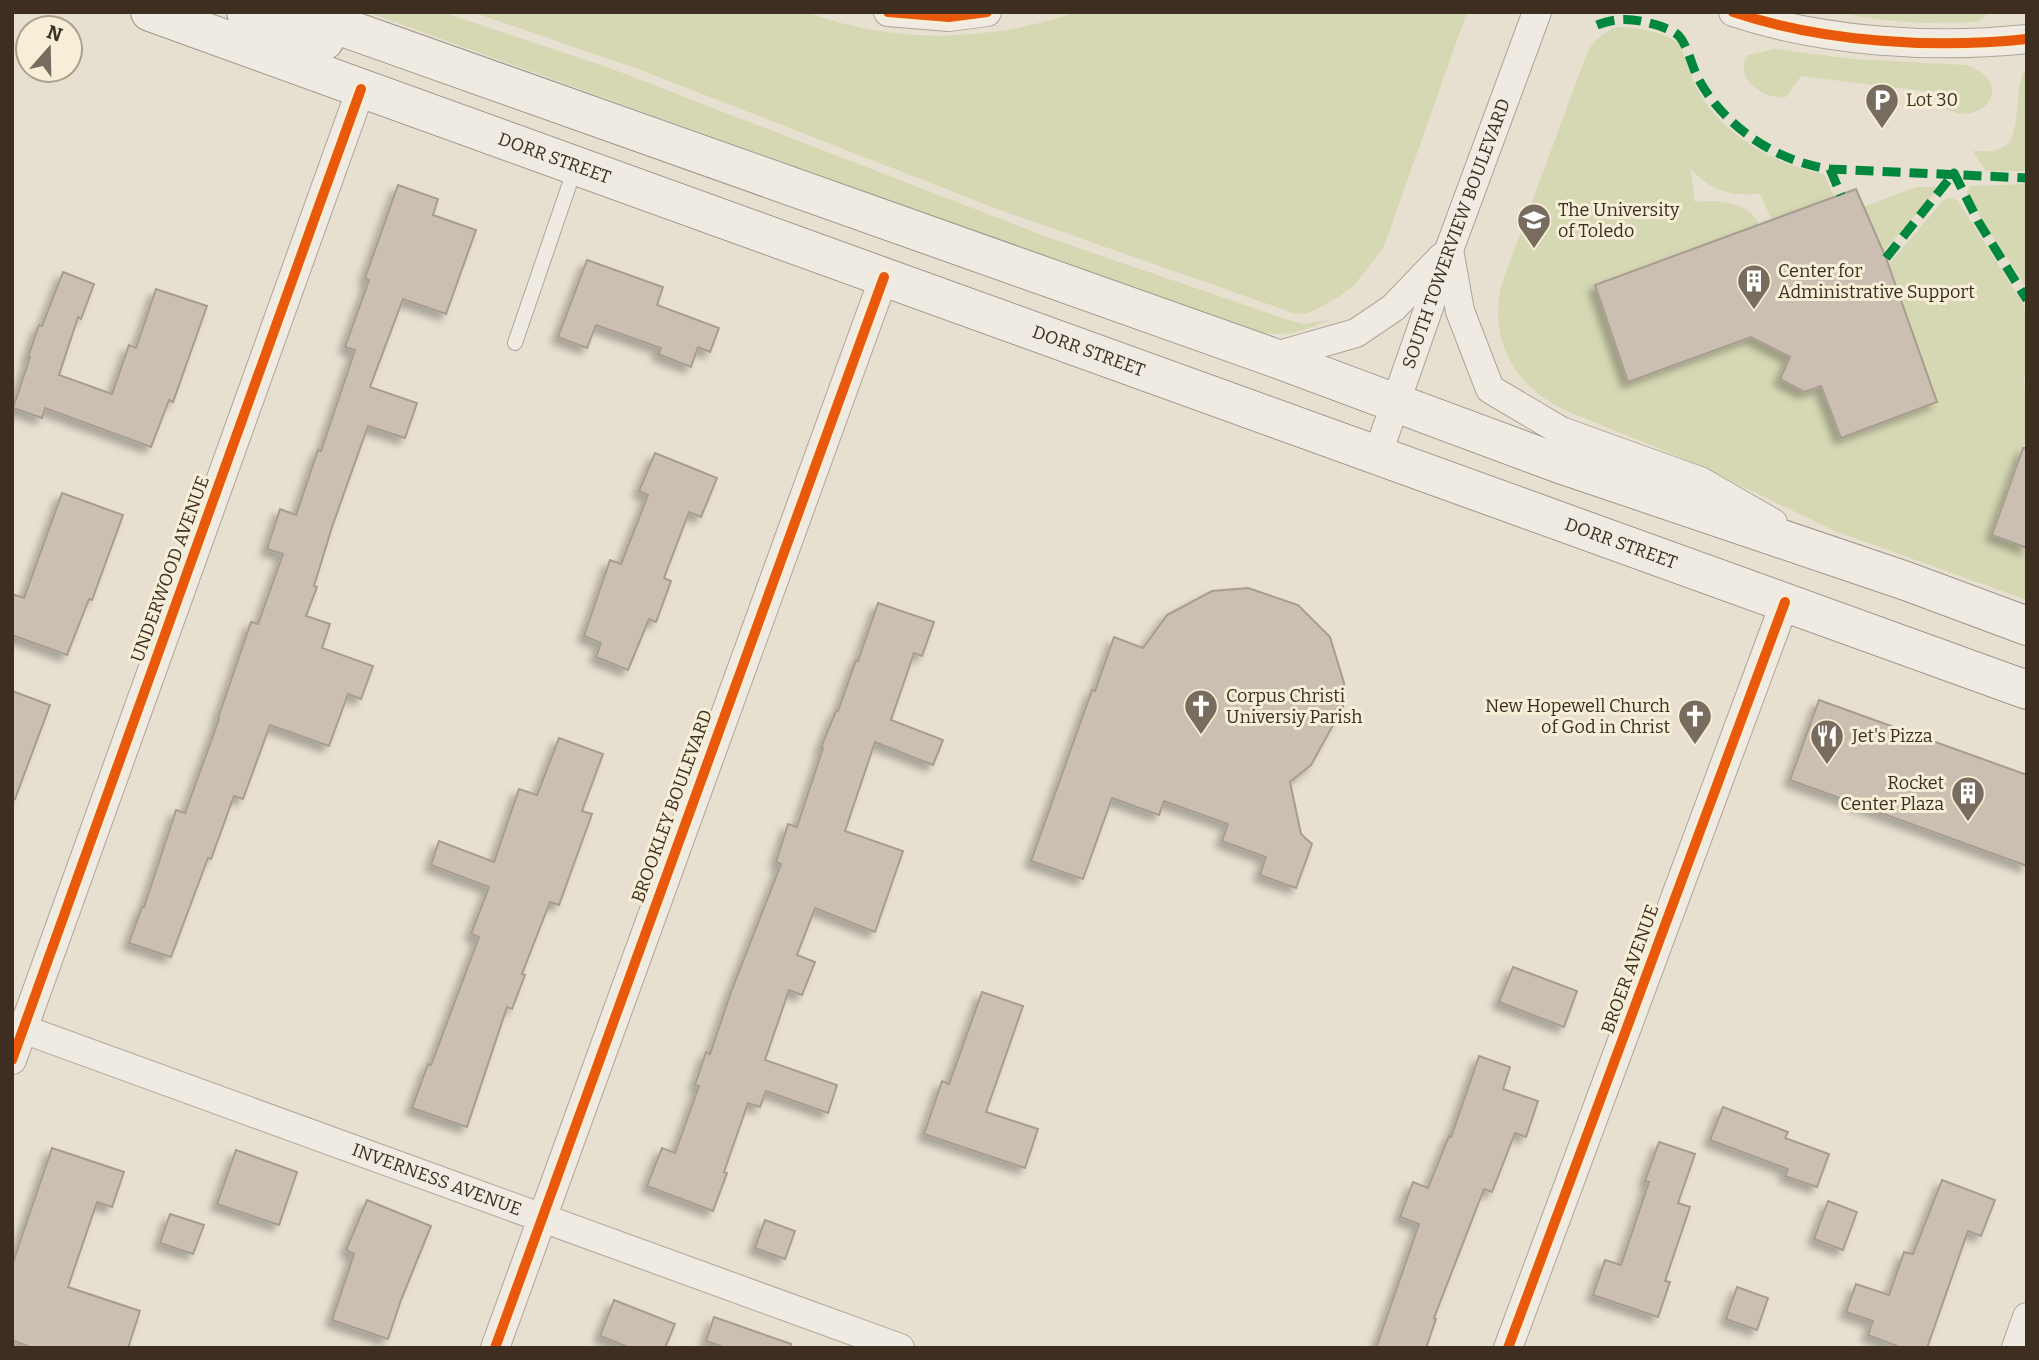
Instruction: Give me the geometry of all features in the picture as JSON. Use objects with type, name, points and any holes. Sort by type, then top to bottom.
[{"type":"main road","points":[[246,12],[324,41],[503,84]]},
{"type":"main road","points":[[300,12],[1272,357],[1560,464],[1906,581],[2027,626]]},
{"type":"main road","name":"DORR STREET","points":[[174,16],[361,89],[2027,690]]},
{"type":"street","points":[[888,12],[949,17],[987,12]]},
{"type":"street","name":"SOUTH TOWERVIEW BOULEVARD","points":[[1377,456],[1449,250],[1537,12]]},
{"type":"street","points":[[1733,12],[1808,33],[1850,38],[1993,43],[2027,39]]},
{"type":"street","name":"UNDERWOOD AVENUE","points":[[12,1060],[18,1027],[361,89]]},
{"type":"street","points":[[1272,357],[1356,332],[1393,308],[1449,250]]},
{"type":"street","points":[[1449,250],[1460,311],[1490,389],[1561,431],[1700,481],[1825,554]]},
{"type":"street","name":"BROOKLEY BOULEVARD","points":[[495,1348],[884,277]]},
{"type":"street","name":"BROER AVENUE","points":[[1508,1348],[1785,603]]},
{"type":"street","name":"INVERNESS AVENUE","points":[[18,1027],[900,1348]]},
{"type":"street","points":[[2016,1348],[2027,1317]]},
{"type":"lane","points":[[515,343],[575,166]]},
{"type":"green space","points":[[367,12],[442,12],[607,67],[1055,240],[1292,321],[1303,324],[1329,320],[1287,334],[1268,334],[1244,329]]},
{"type":"green space","points":[[472,12],[806,12],[873,30],[941,36],[1009,30],[1076,12],[1467,12],[1383,249],[1354,285],[1339,297],[1304,314],[1293,313],[1000,210],[638,69]]},
{"type":"green space","points":[[1834,12],[1990,12],[1977,22],[1924,23],[1881,20]]},
{"type":"green space","points":[[1618,27],[1651,31],[1674,40],[1681,48],[1695,85],[1718,118],[1749,144],[1767,154],[1785,163],[1824,174],[1834,197],[1772,220],[1760,194],[1739,194],[1721,190],[1705,182],[1690,168],[1695,202],[1722,202],[1741,207],[1755,217],[1759,225],[1628,382],[1751,337],[1790,357],[1781,379],[1821,386],[1841,438],[1936,402],[1888,265],[1942,202],[1950,198],[1958,201],[2027,310],[2024,383],[2027,393],[2027,438],[1992,535],[2027,548],[2027,600],[1835,531],[1694,463],[1562,409],[1530,386],[1518,372],[1502,341],[1499,303],[1502,283],[1587,53],[1600,37]]},
{"type":"green space","points":[[1775,49],[1853,59],[1966,65],[1982,73],[1990,82],[1992,92],[1989,102],[1982,109],[1971,113],[1959,113],[1945,108],[1955,92],[1923,91],[1801,76],[1786,97],[1770,96],[1748,80],[1744,64],[1748,55]]},
{"type":"green space","points":[[2027,66],[2027,171],[1986,171],[1973,151],[1999,149],[2011,139],[2020,85]]},
{"type":"green space","points":[[2027,184],[2027,289],[1968,198],[1967,192],[1970,186]]},
{"type":"green space","points":[[1916,187],[1937,187],[1936,192],[1883,252],[1863,207]]},
{"type":"building","points":[[398,185],[438,199],[433,215],[476,230],[446,314],[403,299],[370,387],[417,403],[405,438],[368,426],[332,527],[314,586],[317,587],[306,616],[330,624],[322,648],[373,666],[361,699],[348,694],[329,746],[270,725],[243,799],[234,796],[171,957],[129,943],[144,907],[176,810],[185,813],[251,622],[258,624],[283,554],[267,549],[280,509],[296,515],[318,450],[321,451],[355,350],[345,347],[369,280],[365,278]]},
{"type":"building","name":"Center for Administrative Support","points":[[1856,189],[1886,258],[1937,402],[1841,438],[1821,386],[1804,392],[1780,379],[1790,357],[1751,337],[1628,382],[1595,285]]},
{"type":"building","points":[[587,260],[663,287],[657,305],[719,328],[710,352],[698,347],[691,367],[658,354],[661,348],[596,325],[587,348],[558,337]]},
{"type":"building","points":[[63,272],[94,284],[81,319],[78,317],[59,375],[112,394],[129,345],[136,348],[156,289],[207,306],[173,402],[169,400],[151,447],[45,408],[42,418],[13,408],[39,325],[42,326]]},
{"type":"building","points":[[2023,448],[2027,448],[2027,548],[1992,535]]},
{"type":"building","points":[[655,453],[717,478],[701,517],[689,512],[664,578],[671,581],[656,622],[649,619],[628,670],[596,657],[601,643],[584,636],[610,560],[621,564],[648,495],[639,491]]},
{"type":"building","points":[[62,493],[123,515],[92,600],[89,599],[67,655],[12,635],[12,594],[24,598]]},
{"type":"building","name":"Corpus Christi Universiy Parish","points":[[1248,588],[1298,605],[1330,637],[1344,683],[1343,707],[1311,765],[1290,782],[1301,834],[1312,844],[1296,888],[1260,875],[1266,857],[1222,841],[1228,824],[1164,801],[1159,815],[1112,798],[1083,879],[1031,861],[1092,690],[1095,691],[1114,637],[1143,648],[1167,615],[1212,591]]},
{"type":"building","points":[[878,603],[934,622],[922,656],[914,653],[891,720],[943,740],[933,765],[875,742],[845,831],[903,851],[875,932],[815,908],[797,955],[815,962],[802,995],[789,990],[765,1060],[837,1085],[828,1113],[766,1091],[760,1107],[748,1103],[713,1211],[647,1186],[662,1148],[675,1153],[699,1086],[695,1085],[706,1052],[710,1054],[781,864],[776,862],[788,824],[797,827],[823,748],[821,747],[838,711],[856,660],[858,661]]},
{"type":"building","points":[[12,691],[50,705],[15,799],[12,799]]},
{"type":"building","name":"Rocket Center Plaza","points":[[1819,700],[2027,775],[2027,866],[1790,780]]},
{"type":"building","points":[[559,738],[603,754],[582,811],[592,814],[559,905],[550,902],[522,974],[525,975],[512,1009],[507,1007],[467,1127],[412,1108],[479,937],[471,934],[489,887],[431,865],[439,841],[494,862],[519,789],[537,795]]},
{"type":"building","points":[[1513,967],[1577,991],[1564,1027],[1499,1002]]},
{"type":"building","points":[[982,992],[1023,1006],[986,1112],[1038,1129],[1025,1168],[924,1134],[942,1081],[949,1084]]},
{"type":"building","points":[[1479,1056],[1510,1067],[1503,1089],[1538,1101],[1526,1137],[1515,1133],[1492,1192],[1484,1189],[1434,1318],[1436,1319],[1426,1348],[1376,1348],[1419,1224],[1400,1217],[1413,1182],[1428,1188],[1449,1136],[1451,1137]]},
{"type":"building","points":[[1723,1107],[1788,1132],[1785,1138],[1829,1154],[1817,1187],[1785,1176],[1788,1169],[1710,1140]]},
{"type":"building","points":[[1659,1142],[1695,1154],[1678,1203],[1690,1207],[1665,1281],[1670,1282],[1658,1317],[1593,1295],[1605,1260],[1621,1265],[1649,1182],[1645,1181]]},
{"type":"building","points":[[52,1148],[124,1172],[112,1207],[97,1202],[68,1287],[140,1311],[128,1348],[32,1348],[12,1340],[12,1265]]},
{"type":"building","points":[[236,1150],[297,1172],[279,1225],[217,1204]]},
{"type":"building","points":[[1942,1180],[1995,1200],[1981,1236],[1968,1231],[1927,1348],[1902,1348],[1868,1335],[1873,1321],[1846,1312],[1856,1284],[1889,1295],[1904,1252],[1913,1254]]},
{"type":"building","points":[[367,1200],[431,1226],[388,1339],[332,1320],[354,1254],[346,1250]]},
{"type":"building","points":[[1828,1201],[1857,1212],[1843,1250],[1814,1239]]},
{"type":"building","points":[[170,1214],[204,1225],[193,1254],[160,1243]]},
{"type":"building","points":[[765,1220],[795,1231],[785,1259],[755,1248]]},
{"type":"building","points":[[1737,1287],[1768,1298],[1757,1330],[1726,1319]]},
{"type":"building","points":[[614,1300],[675,1324],[665,1348],[630,1348],[600,1336]]},
{"type":"building","points":[[714,1317],[791,1344],[790,1348],[726,1348],[706,1341]]},
{"type":"marked path","points":[[1597,25],[1613,20],[1636,20],[1675,33],[1685,45],[1699,80],[1723,113],[1754,140],[1791,159],[1830,169],[2027,178]]},
{"type":"marked path","points":[[1830,169],[1841,195]]},
{"type":"marked path","points":[[1886,258],[1954,173],[1978,221],[2027,300]]},
{"type":"cycle path","points":[[888,12],[949,17],[987,12]]},
{"type":"cycle path","points":[[1733,12],[1804,30],[1878,40],[1954,43],[2027,39]]},
{"type":"cycle path","points":[[12,1060],[361,89]]},
{"type":"cycle path","points":[[495,1348],[884,277]]},
{"type":"cycle path","points":[[1508,1348],[1785,602]]},
{"type":"place","name":"Lot 30","points":[[1882,130]]},
{"type":"place","name":"The University of Toledo","points":[[1534,250]]},
{"type":"place","name":"Center for Administrative Support","points":[[1754,311]]},
{"type":"place","name":"Corpus Christi Universiy Parish","points":[[1201,736]]},
{"type":"place","name":"New Hopewell Church of God in Christ","points":[[1695,746]]},
{"type":"place","name":"Jet's Pizza","points":[[1827,766]]},
{"type":"place","name":"Rocket Center Plaza","points":[[1968,823]]}]
